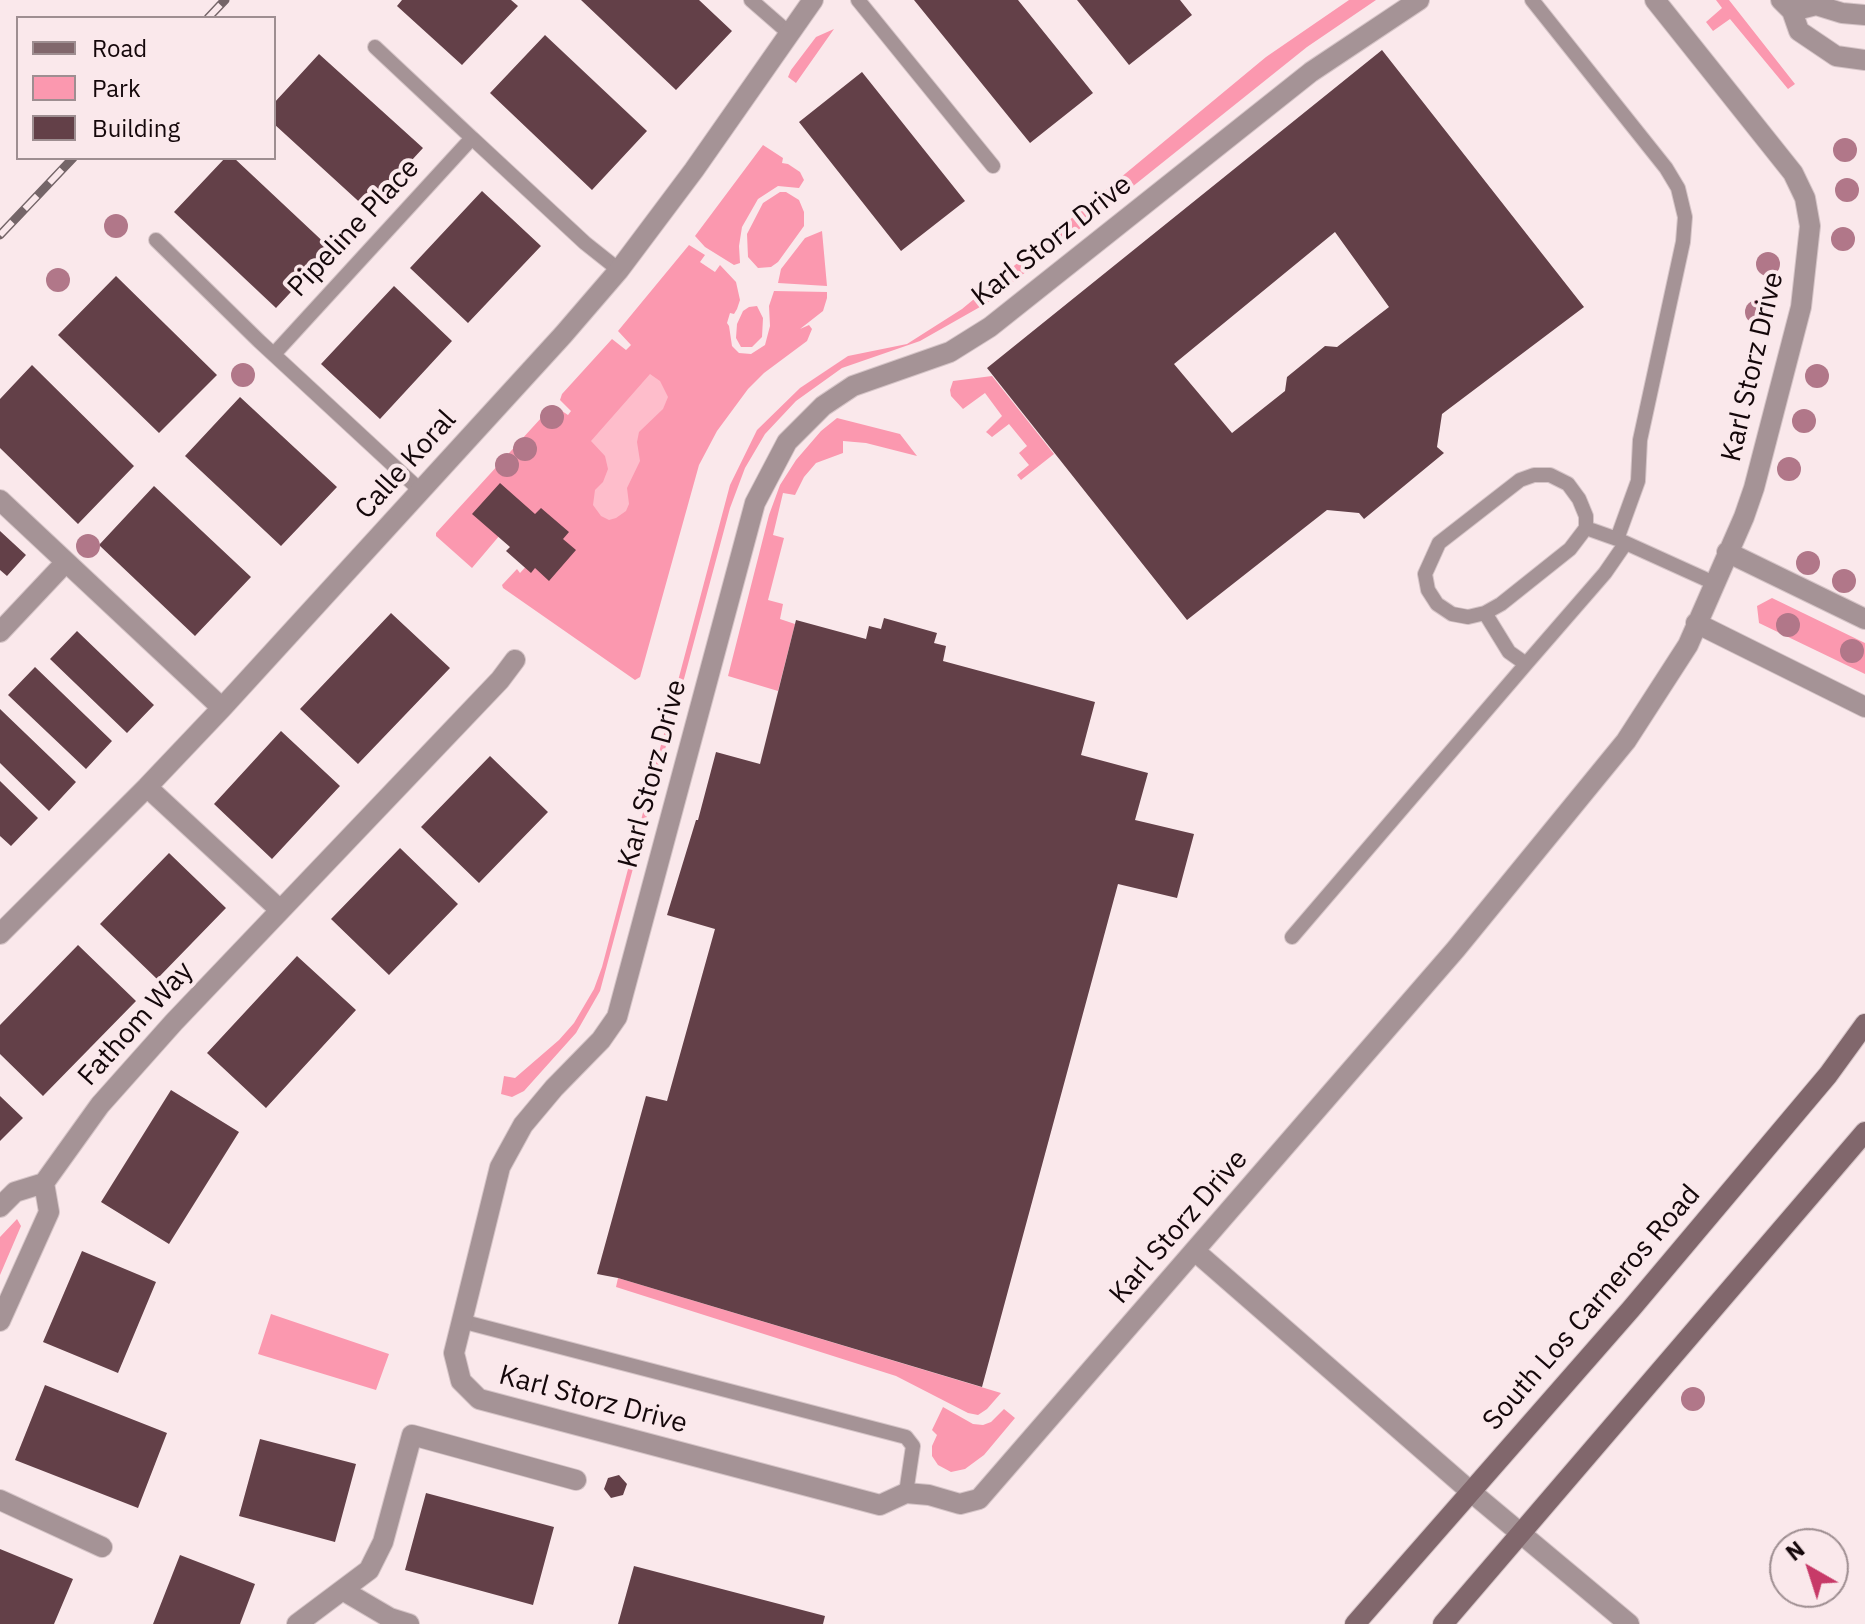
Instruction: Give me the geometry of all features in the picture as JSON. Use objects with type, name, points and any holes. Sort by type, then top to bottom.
[{"type":"main road","name":"South Los Carneros Road","points":[[1355,1624],[1641,1297],[1828,1075],[1865,1024]]},
{"type":"main road","points":[[1443,1624],[1865,1132]]},
{"type":"street","name":"Calle Koral","points":[[0,934],[222,708],[563,335],[619,270],[694,170],[813,0]]},
{"type":"street","name":"Karl Storz Drive","points":[[1419,0],[1311,72],[990,327],[950,352],[853,386],[823,406],[787,442],[755,503],[617,1017],[601,1040],[523,1125],[500,1167],[454,1353],[461,1381],[479,1399],[880,1505],[906,1493],[929,1495],[960,1504],[979,1499],[1456,949],[1626,741],[1688,645],[1754,488],[1797,322],[1810,226],[1805,198],[1793,173],[1655,0]]},
{"type":"street","points":[[1865,15],[1842,13],[1816,5],[1787,6],[1799,31],[1836,56],[1865,60]]},
{"type":"street","points":[[0,500],[222,708]]},
{"type":"street","points":[[1727,552],[1865,619]]},
{"type":"street","points":[[0,632],[65,563]]},
{"type":"street","points":[[1696,623],[1865,707]]},
{"type":"street","name":"Fathom Way","points":[[44,1183],[100,1105],[279,909],[491,689],[515,660]]},
{"type":"street","points":[[147,787],[279,909]]},
{"type":"street","points":[[0,1207],[15,1192],[44,1183],[49,1212],[0,1321]]},
{"type":"street","points":[[1196,1252],[1470,1491],[1629,1624]]},
{"type":"street","points":[[297,1624],[369,1570],[383,1542],[412,1435],[576,1480]]},
{"type":"street","points":[[0,1500],[102,1547]]},
{"type":"street","points":[[344,1591],[390,1618],[409,1624]]},
{"type":"lane","points":[[751,0],[790,34]]},
{"type":"lane","points":[[858,0],[993,166]]},
{"type":"lane","points":[[1292,937],[1605,573],[1621,541],[1638,481],[1640,440],[1683,242],[1685,217],[1678,188],[1666,168],[1532,0]]},
{"type":"lane","points":[[375,47],[585,243],[619,270]]},
{"type":"lane","name":"Pipeline Place","points":[[274,354],[472,138]]},
{"type":"lane","points":[[156,240],[421,491]]},
{"type":"lane","points":[[1534,475],[1550,475],[1568,484],[1586,516],[1586,528],[1570,549],[1501,604],[1485,613],[1468,617],[1452,614],[1437,604],[1428,590],[1425,574],[1439,543],[1520,480],[1534,475]]},
{"type":"lane","points":[[1586,528],[1714,583]]},
{"type":"lane","points":[[1485,613],[1509,652],[1526,664]]},
{"type":"lane","points":[[461,1321],[906,1437],[913,1446],[906,1493]]},
{"type":"green space","points":[[1349,0],[1376,0],[1307,47],[987,303],[920,341],[842,368],[796,401],[765,434],[745,468],[730,508],[600,991],[576,1033],[524,1091],[512,1097],[501,1094],[504,1076],[515,1078],[559,1040],[574,1023],[594,989],[730,485],[757,430],[800,388],[848,356],[907,344],[962,309],[1266,57]]},
{"type":"green space","points":[[1716,0],[1729,0],[1795,84],[1788,89],[1730,19],[1713,31],[1706,22],[1722,8]]},
{"type":"green space","points":[[834,29],[796,83],[788,77],[816,37]]},
{"type":"green space","points":[[763,145],[783,158],[782,163],[800,172],[804,180],[799,188],[778,186],[758,199],[742,227],[740,263],[734,265],[705,247],[695,236]]},
{"type":"green space","points":[[780,192],[799,200],[804,212],[804,226],[778,262],[771,267],[758,268],[748,257],[747,234],[763,203]]},
{"type":"green space","points":[[822,231],[827,286],[778,283],[781,269],[805,238]]},
{"type":"green space","points":[[689,245],[705,255],[700,262],[715,272],[720,265],[736,282],[740,300],[727,323],[732,346],[739,353],[751,354],[765,345],[770,326],[769,306],[774,291],[827,292],[827,298],[823,311],[800,329],[809,325],[812,329],[807,341],[748,389],[717,431],[699,465],[640,677],[635,680],[503,588],[502,585],[517,569],[520,573],[531,561],[500,535],[472,568],[436,533],[553,405],[568,415],[571,411],[560,400],[562,394],[612,339],[626,350],[631,345],[618,331]]},
{"type":"green space","points":[[757,306],[763,318],[762,337],[752,347],[741,347],[736,338],[737,324],[743,311]]},
{"type":"green space","points":[[992,376],[1054,454],[1021,480],[1017,475],[1029,465],[1019,453],[1027,446],[1009,424],[992,437],[986,432],[1002,416],[985,393],[963,409],[951,396],[953,381]]},
{"type":"green space","points":[[837,418],[900,434],[917,456],[866,443],[843,441],[843,453],[816,463],[795,495],[783,493],[773,535],[784,538],[768,600],[783,604],[780,619],[795,624],[778,691],[728,676],[769,515],[780,485],[796,460]]},
{"type":"green space","points":[[1772,598],[1865,643],[1865,674],[1759,623],[1757,606]]},
{"type":"green space","points":[[17,1219],[21,1226],[0,1275],[0,1237]]},
{"type":"green space","points":[[618,1278],[1001,1393],[978,1415],[968,1413],[896,1376],[616,1287]]},
{"type":"green space","points":[[271,1314],[389,1354],[376,1390],[258,1354]]},
{"type":"green space","points":[[943,1407],[973,1424],[991,1422],[1004,1409],[1015,1418],[984,1455],[965,1469],[951,1472],[938,1465],[932,1456],[937,1435],[932,1430]]},
{"type":"shaded area","points":[[650,374],[660,381],[668,397],[663,409],[639,432],[640,461],[627,488],[629,504],[626,511],[609,520],[601,516],[593,505],[595,490],[603,482],[608,469],[605,456],[591,441]]},
{"type":"building","points":[[402,0],[511,0],[518,6],[462,65],[397,6]]},
{"type":"building","points":[[581,0],[699,0],[732,31],[676,90]]},
{"type":"building","points":[[914,0],[1018,0],[1093,93],[1030,143]]},
{"type":"building","points":[[1077,0],[1180,0],[1192,15],[1129,65]]},
{"type":"building","points":[[545,35],[647,131],[592,190],[490,93]]},
{"type":"building","points":[[1382,50],[1584,307],[1442,414],[1437,447],[1444,453],[1364,519],[1359,513],[1327,510],[1187,620],[987,368]],"holes":[[[1335,232],[1389,307],[1337,347],[1325,346],[1287,377],[1285,391],[1232,433],[1174,364]]]},
{"type":"building","points":[[319,54],[423,148],[367,209],[276,126],[276,101]]},
{"type":"building","points":[[862,72],[965,201],[901,251],[799,122]]},
{"type":"building","points":[[223,160],[236,160],[331,249],[276,308],[174,212]]},
{"type":"building","points":[[482,191],[541,246],[468,323],[410,268]]},
{"type":"building","points":[[116,276],[217,375],[159,433],[58,335]]},
{"type":"building","points":[[394,286],[452,341],[380,419],[321,364]]},
{"type":"building","points":[[32,365],[134,466],[78,524],[0,448],[0,399]]},
{"type":"building","points":[[240,397],[337,487],[281,546],[185,456]]},
{"type":"building","points":[[500,483],[535,514],[541,508],[569,532],[563,539],[576,550],[549,581],[535,568],[531,573],[506,551],[510,547],[472,514]]},
{"type":"building","points":[[154,486],[251,577],[195,636],[99,545]]},
{"type":"building","points":[[0,531],[26,555],[7,576],[0,570]]},
{"type":"building","points":[[391,613],[450,668],[358,764],[300,709]]},
{"type":"building","points":[[884,618],[937,633],[934,643],[946,646],[943,661],[1095,702],[1081,755],[1148,773],[1135,820],[1194,834],[1177,898],[1118,884],[982,1387],[597,1274],[646,1096],[667,1101],[715,929],[667,915],[716,752],[760,764],[796,620],[866,639],[869,626],[881,629]]},
{"type":"building","points":[[77,631],[154,705],[127,733],[50,659]]},
{"type":"building","points":[[35,667],[112,741],[86,769],[8,695]]},
{"type":"building","points":[[0,709],[76,782],[49,811],[0,763]]},
{"type":"building","points":[[281,731],[340,786],[272,859],[214,804]]},
{"type":"building","points":[[490,756],[548,812],[479,883],[421,827]]},
{"type":"building","points":[[0,781],[38,818],[11,846],[0,836]]},
{"type":"building","points":[[400,848],[458,904],[389,975],[331,919]]},
{"type":"building","points":[[169,853],[226,908],[157,979],[100,924]]},
{"type":"building","points":[[78,945],[136,1001],[43,1096],[0,1054],[0,1025]]},
{"type":"building","points":[[297,956],[356,1010],[266,1108],[207,1053]]},
{"type":"building","points":[[171,1090],[239,1132],[169,1244],[101,1202]]},
{"type":"building","points":[[0,1096],[23,1118],[0,1141]]},
{"type":"building","points":[[82,1251],[156,1282],[118,1373],[43,1342]]},
{"type":"building","points":[[45,1385],[167,1433],[138,1508],[15,1460]]},
{"type":"building","points":[[260,1439],[356,1464],[335,1542],[239,1516]]},
{"type":"building","points":[[619,1475],[627,1484],[623,1495],[611,1498],[604,1489],[608,1478]]},
{"type":"building","points":[[426,1493],[554,1527],[533,1605],[405,1570]]},
{"type":"building","points":[[0,1549],[73,1579],[54,1624],[0,1624]]},
{"type":"building","points":[[180,1555],[255,1584],[240,1624],[153,1624]]},
{"type":"building","points":[[634,1566],[825,1616],[823,1624],[618,1624]]},
{"type":"railway","points":[[210,16],[225,0]]},
{"type":"railway","points":[[0,235],[71,160]]}]
